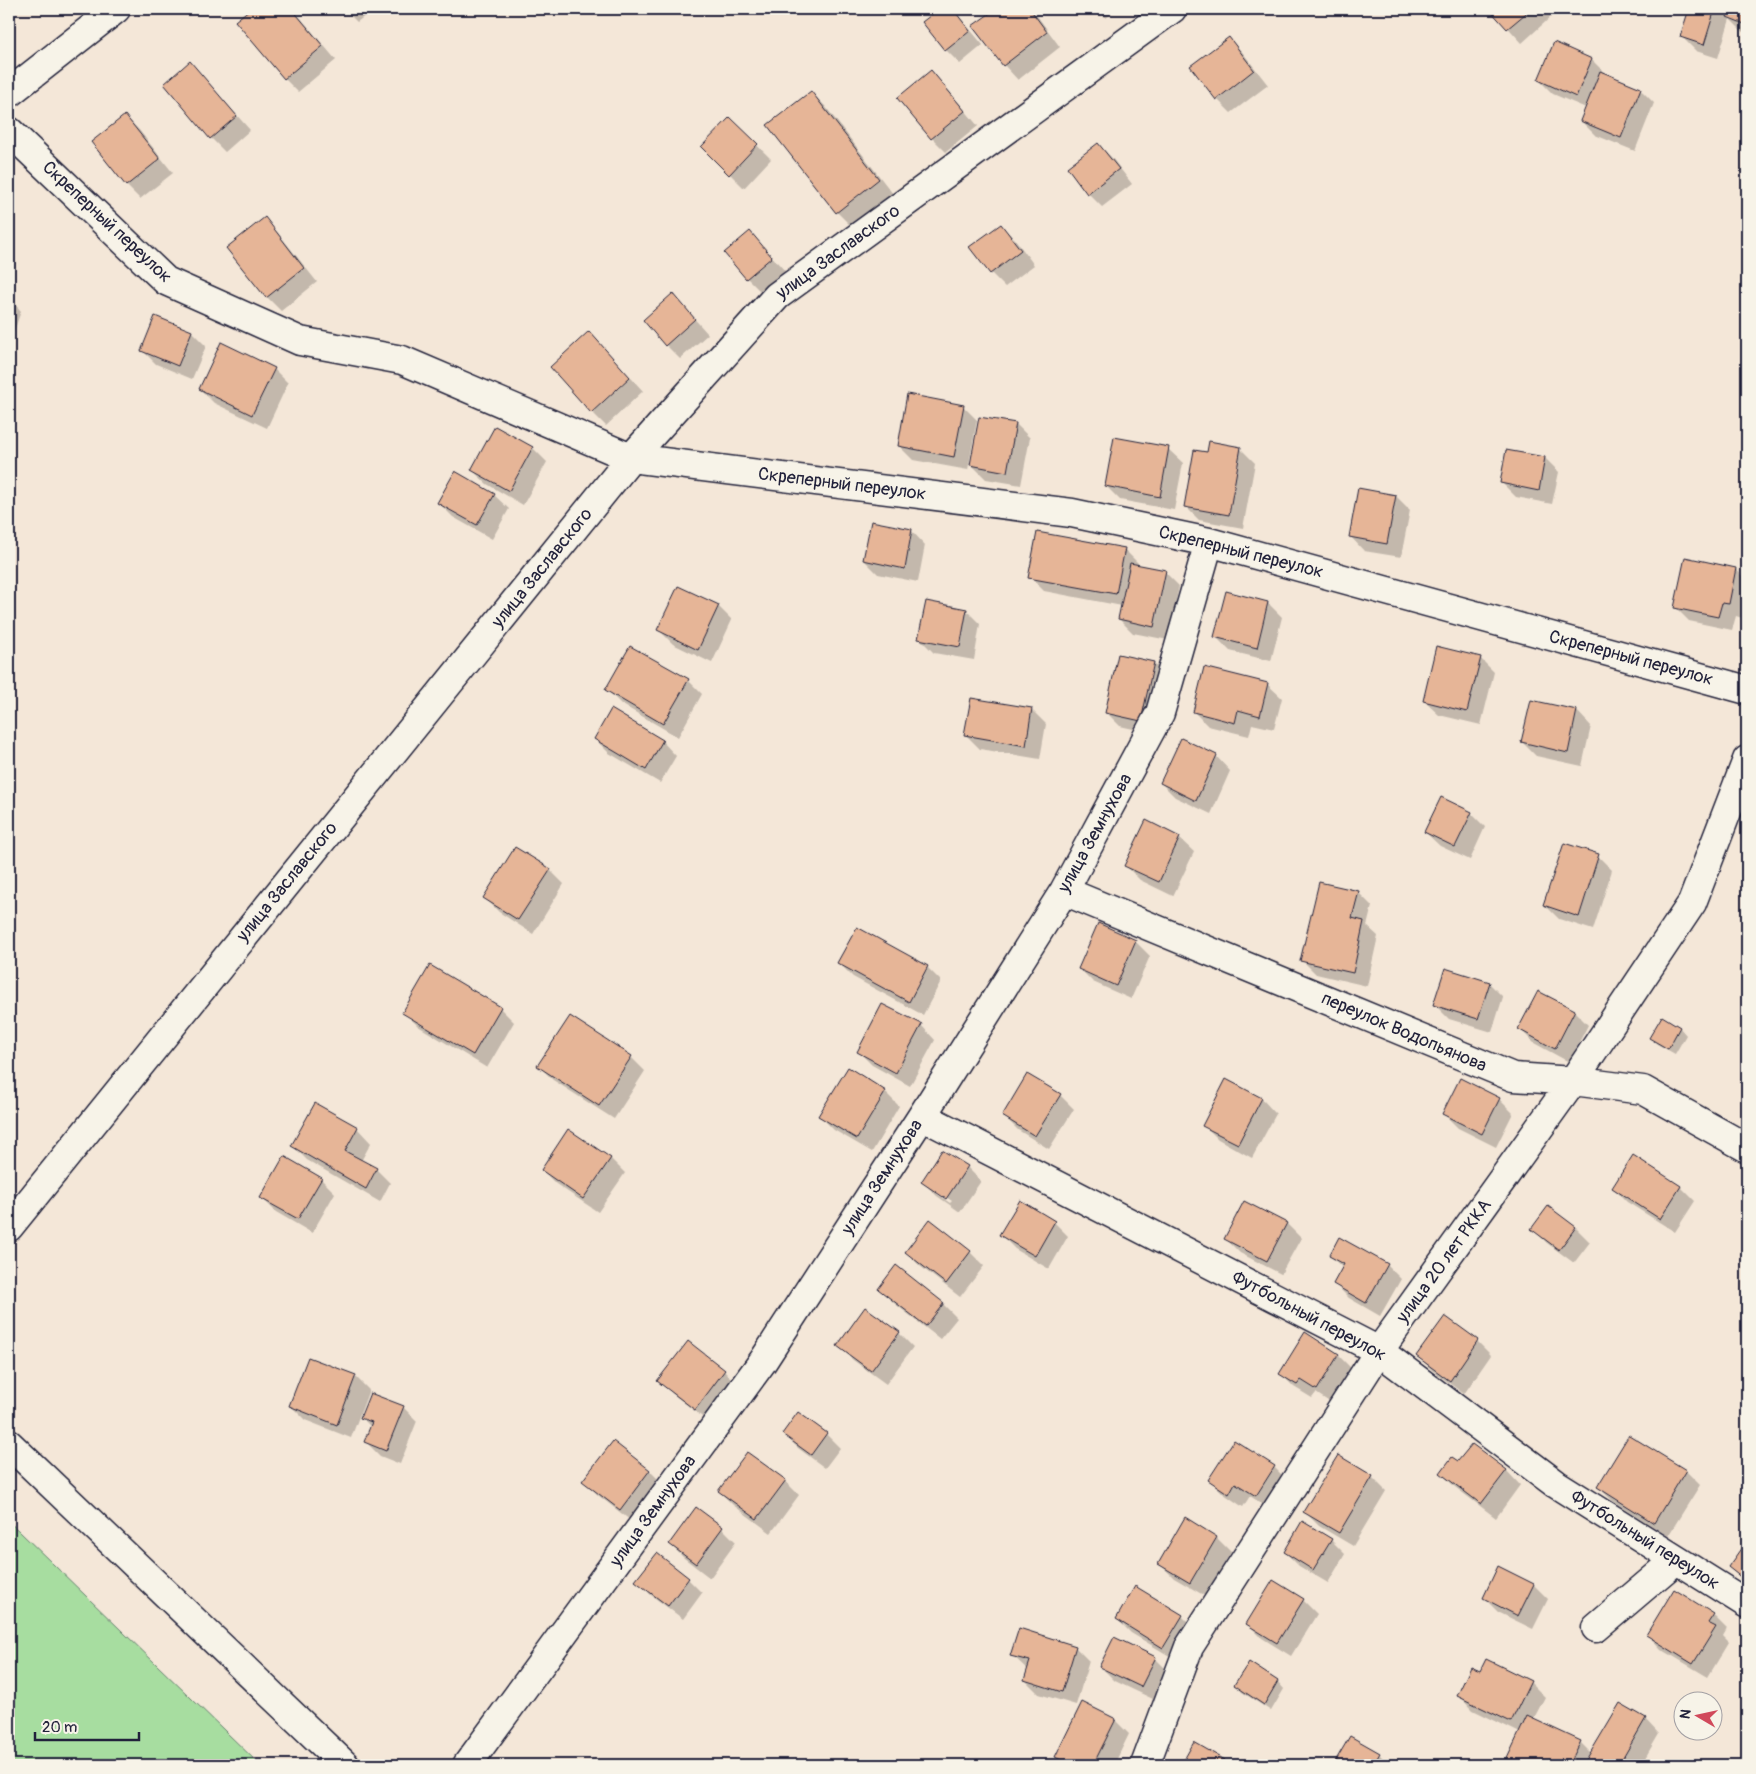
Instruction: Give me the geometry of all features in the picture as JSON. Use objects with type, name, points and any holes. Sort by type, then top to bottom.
[{"type":"street","points":[[9,93],[116,9]]},
{"type":"street","name":"улица Заславского","points":[[9,1226],[631,458],[776,296],[1172,9]]},
{"type":"street","name":"Скреперный переулок","points":[[9,130],[166,281],[300,341],[402,360],[631,458],[1072,513],[1210,542],[1747,690]]},
{"type":"street","name":"улица Земнухова","points":[[467,1765],[763,1361],[922,1116],[1064,891],[1160,713],[1210,542]]},
{"type":"street","name":"улица 20 лет РККА","points":[[1145,1765],[1189,1647],[1379,1351],[1573,1081],[1692,903],[1747,760]]},
{"type":"street","name":"переулок Водопьянова","points":[[1064,891],[1513,1077],[1573,1081],[1643,1090],[1747,1148]]},
{"type":"street","name":"Футбольный переулок","points":[[922,1116],[1379,1351],[1556,1484],[1747,1604]]},
{"type":"street","points":[[9,1444],[345,1765]]},
{"type":"street","points":[[1596,1628],[1676,1560]]},
{"type":"green space","points":[[9,1522],[19,1531],[260,1765],[9,1765]]},
{"type":"building","points":[[250,9],[292,9],[323,46],[284,79],[235,21]]},
{"type":"building","points":[[939,9],[953,9],[970,31],[945,51],[922,22]]},
{"type":"building","points":[[996,9],[1030,9],[1047,32],[1003,66],[972,26]]},
{"type":"building","points":[[1489,9],[1531,9],[1507,29]]},
{"type":"building","points":[[1689,9],[1715,9],[1704,45],[1680,37]]},
{"type":"building","points":[[1730,9],[1747,9],[1747,25],[1727,17]]},
{"type":"building","points":[[1229,37],[1254,70],[1216,100],[1190,66]]},
{"type":"building","points":[[1554,42],[1592,59],[1576,97],[1538,80]]},
{"type":"building","points":[[190,61],[237,116],[210,139],[164,84]]},
{"type":"building","points":[[931,70],[965,111],[931,139],[897,98]]},
{"type":"building","points":[[1600,71],[1641,88],[1621,138],[1580,121]]},
{"type":"building","points":[[811,91],[879,179],[836,213],[767,125]]},
{"type":"building","points":[[125,115],[160,159],[126,186],[91,142]]},
{"type":"building","points":[[730,117],[758,144],[729,175],[701,147]]},
{"type":"building","points":[[1098,143],[1119,169],[1087,194],[1067,167]]},
{"type":"building","points":[[265,217],[304,268],[266,298],[226,248]]},
{"type":"building","points":[[1001,224],[1021,250],[990,274],[969,247]]},
{"type":"building","points":[[750,231],[772,257],[746,279],[724,253]]},
{"type":"building","points":[[673,293],[695,319],[665,346],[643,320]]},
{"type":"building","points":[[155,316],[192,331],[178,366],[141,351]]},
{"type":"building","points":[[589,331],[630,377],[591,413],[550,367]]},
{"type":"building","points":[[221,342],[275,368],[252,415],[199,389]]},
{"type":"building","points":[[907,394],[964,405],[954,457],[898,446]]},
{"type":"building","points":[[979,417],[1016,423],[1007,472],[970,465]]},
{"type":"building","points":[[495,426],[533,447],[509,491],[471,470]]},
{"type":"building","points":[[1114,437],[1169,447],[1160,497],[1105,486]]},
{"type":"building","points":[[1209,441],[1241,447],[1229,515],[1184,507],[1194,450],[1207,452]]},
{"type":"building","points":[[1506,450],[1545,457],[1539,491],[1500,483]]},
{"type":"building","points":[[455,471],[495,494],[477,525],[437,503]]},
{"type":"building","points":[[1358,488],[1396,495],[1387,544],[1349,537]]},
{"type":"building","points":[[871,521],[912,529],[905,569],[863,560]]},
{"type":"building","points":[[1037,532],[1125,548],[1116,594],[1028,578]]},
{"type":"building","points":[[1685,557],[1736,568],[1729,604],[1722,603],[1718,617],[1674,608]]},
{"type":"building","points":[[1130,563],[1166,570],[1154,627],[1118,619]]},
{"type":"building","points":[[678,586],[719,605],[698,650],[657,630]]},
{"type":"building","points":[[1226,591],[1268,602],[1257,648],[1214,637]]},
{"type":"building","points":[[926,601],[967,609],[960,647],[918,639]]},
{"type":"building","points":[[630,646],[689,679],[663,724],[605,690]]},
{"type":"building","points":[[1436,646],[1481,657],[1467,712],[1423,701]]},
{"type":"building","points":[[1118,654],[1154,662],[1141,721],[1105,713]]},
{"type":"building","points":[[1204,667],[1268,683],[1260,716],[1238,710],[1235,723],[1193,712]]},
{"type":"building","points":[[971,698],[1032,708],[1026,746],[964,735]]},
{"type":"building","points":[[1531,700],[1577,710],[1568,753],[1521,742]]},
{"type":"building","points":[[611,709],[663,740],[646,770],[594,739]]},
{"type":"building","points":[[1181,738],[1217,755],[1196,801],[1160,783]]},
{"type":"building","points":[[1441,797],[1472,812],[1455,847],[1424,832]]},
{"type":"building","points":[[1146,820],[1180,837],[1159,882],[1124,866]]},
{"type":"building","points":[[1564,843],[1599,854],[1579,917],[1543,905]]},
{"type":"building","points":[[515,847],[551,869],[518,920],[483,898]]},
{"type":"building","points":[[1319,882],[1359,891],[1352,918],[1364,921],[1353,973],[1300,961]]},
{"type":"building","points":[[1098,923],[1136,940],[1116,986],[1078,969]]},
{"type":"building","points":[[857,927],[928,966],[909,1002],[837,963]]},
{"type":"building","points":[[430,965],[501,1007],[473,1055],[402,1013]]},
{"type":"building","points":[[1445,968],[1490,982],[1478,1019],[1433,1005]]},
{"type":"building","points":[[1538,991],[1575,1010],[1555,1049],[1518,1029]]},
{"type":"building","points":[[882,1004],[922,1024],[896,1073],[857,1052]]},
{"type":"building","points":[[570,1016],[632,1056],[599,1106],[537,1066]]},
{"type":"building","points":[[1662,1016],[1680,1027],[1668,1049],[1649,1038]]},
{"type":"building","points":[[848,1067],[886,1091],[857,1139],[818,1116]]},
{"type":"building","points":[[1027,1074],[1061,1094],[1035,1136],[1002,1116]]},
{"type":"building","points":[[1460,1078],[1500,1098],[1482,1134],[1442,1114]]},
{"type":"building","points":[[1226,1079],[1262,1098],[1238,1144],[1202,1126]]},
{"type":"building","points":[[315,1103],[358,1127],[345,1151],[377,1168],[366,1189],[291,1146]]},
{"type":"building","points":[[568,1129],[611,1158],[583,1199],[541,1170]]},
{"type":"building","points":[[942,1150],[968,1166],[946,1199],[921,1182]]},
{"type":"building","points":[[1633,1155],[1681,1186],[1660,1219],[1612,1188]]},
{"type":"building","points":[[284,1156],[322,1178],[298,1219],[260,1198]]},
{"type":"building","points":[[1020,1200],[1055,1221],[1035,1256],[999,1235]]},
{"type":"building","points":[[1244,1201],[1287,1223],[1267,1261],[1224,1239]]},
{"type":"building","points":[[1548,1206],[1576,1227],[1559,1250],[1531,1229]]},
{"type":"building","points":[[930,1219],[971,1251],[946,1284],[905,1252]]},
{"type":"building","points":[[1339,1237],[1388,1264],[1366,1303],[1333,1284],[1344,1264],[1329,1256]]},
{"type":"building","points":[[896,1265],[944,1303],[926,1326],[878,1289]]},
{"type":"building","points":[[865,1307],[900,1332],[871,1371],[837,1346]]},
{"type":"building","points":[[1445,1316],[1478,1340],[1450,1381],[1416,1356]]},
{"type":"building","points":[[1305,1332],[1339,1354],[1317,1390],[1301,1380],[1297,1385],[1279,1374]]},
{"type":"building","points":[[688,1341],[725,1370],[695,1410],[657,1381]]},
{"type":"building","points":[[308,1357],[356,1375],[337,1425],[289,1406]]},
{"type":"building","points":[[370,1393],[404,1406],[386,1451],[364,1442],[372,1422],[360,1418]]},
{"type":"building","points":[[798,1412],[827,1433],[811,1455],[782,1434]]},
{"type":"building","points":[[1629,1435],[1686,1470],[1654,1523],[1597,1487]]},
{"type":"building","points":[[1234,1440],[1275,1466],[1256,1496],[1235,1483],[1229,1494],[1208,1480]]},
{"type":"building","points":[[613,1441],[650,1470],[620,1510],[582,1481]]},
{"type":"building","points":[[1472,1444],[1507,1470],[1481,1504],[1440,1473],[1452,1457],[1458,1461]]},
{"type":"building","points":[[747,1452],[786,1480],[757,1519],[718,1491]]},
{"type":"building","points":[[1338,1455],[1373,1476],[1339,1533],[1303,1512]]},
{"type":"building","points":[[696,1507],[723,1527],[696,1564],[669,1544]]},
{"type":"building","points":[[1185,1517],[1217,1537],[1190,1583],[1158,1564]]},
{"type":"building","points":[[1302,1521],[1332,1539],[1313,1570],[1284,1552]]},
{"type":"building","points":[[1747,1540],[1747,1582],[1728,1567]]},
{"type":"building","points":[[657,1553],[689,1578],[668,1606],[635,1581]]},
{"type":"building","points":[[1498,1566],[1534,1584],[1518,1616],[1483,1598]]},
{"type":"building","points":[[1273,1580],[1304,1599],[1277,1643],[1246,1624]]},
{"type":"building","points":[[1135,1586],[1183,1615],[1163,1648],[1116,1619]]},
{"type":"building","points":[[1674,1589],[1714,1614],[1708,1623],[1716,1627],[1693,1664],[1646,1635]]},
{"type":"building","points":[[1019,1628],[1076,1646],[1062,1692],[1024,1680],[1030,1661],[1010,1656]]},
{"type":"building","points":[[1114,1637],[1156,1657],[1141,1687],[1099,1667]]},
{"type":"building","points":[[1486,1659],[1531,1681],[1511,1722],[1457,1696],[1471,1667],[1480,1671]]},
{"type":"building","points":[[1249,1662],[1278,1681],[1264,1705],[1234,1685]]},
{"type":"building","points":[[1082,1702],[1116,1719],[1093,1765],[1071,1765],[1055,1757]]},
{"type":"building","points":[[1620,1703],[1646,1718],[1619,1765],[1583,1765]]},
{"type":"building","points":[[1527,1716],[1581,1741],[1569,1765],[1504,1765]]},
{"type":"building","points":[[1350,1736],[1380,1753],[1373,1765],[1333,1765]]},
{"type":"building","points":[[1194,1742],[1225,1760],[1222,1765],[1181,1765]]}]
